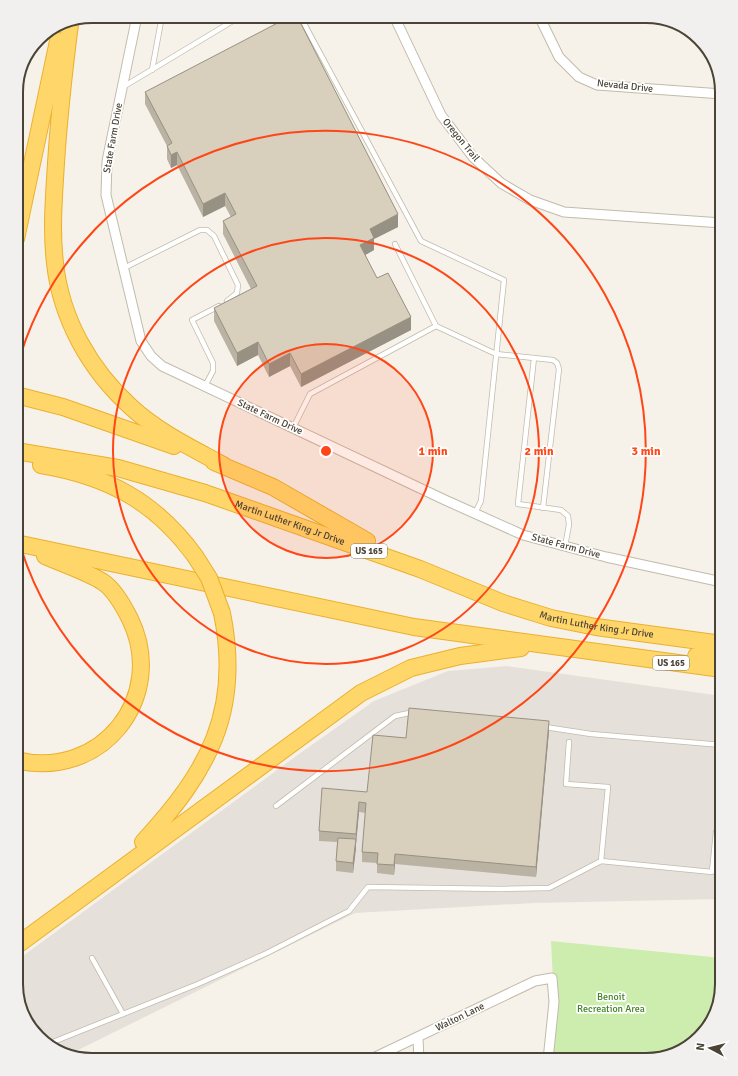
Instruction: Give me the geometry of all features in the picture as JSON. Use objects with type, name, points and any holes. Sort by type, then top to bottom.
[{"type":"highway","points":[[70,27],[60,102],[53,235],[55,264],[67,314],[77,338],[92,365],[131,408],[170,435],[223,465]]},
{"type":"highway","points":[[23,206],[60,31]]},
{"type":"highway","points":[[23,396],[63,407],[154,438],[223,465],[273,487],[336,525],[420,569]]},
{"type":"highway","name":"Martin Luther King Jr Drive","points":[[23,452],[118,468],[205,493],[420,569],[455,585],[503,603],[551,618],[596,627],[715,643]]},
{"type":"highway","points":[[23,462],[52,467],[107,483],[132,496],[155,512],[179,534],[210,578],[222,613],[228,647],[228,668],[226,700],[221,724],[209,751],[186,791],[163,821],[119,868]]},
{"type":"highway","name":"US 165","points":[[23,544],[414,627],[715,668]]},
{"type":"highway","points":[[23,546],[104,583],[124,606],[136,632],[142,661],[139,688],[130,710],[117,730],[104,742],[88,752],[70,760],[32,764],[23,762]]},
{"type":"highway","points":[[23,941],[119,868],[361,693],[412,668],[460,656],[540,645]]},
{"type":"highway","points":[[620,656],[635,654],[715,657]]},
{"type":"street","name":"State Farm Drive","points":[[135,23],[105,176],[106,195],[142,341],[151,356],[162,366],[475,514],[523,535],[606,557],[715,580]]},
{"type":"street","name":"Oregon Trail","points":[[397,23],[441,114],[473,157],[501,183],[530,200],[564,212],[715,223]]},
{"type":"street","name":"Nevada Drive","points":[[542,23],[559,57],[579,77],[597,85],[715,93]]},
{"type":"street","name":"Walton Lane","points":[[385,1053],[535,981],[552,978],[554,1002],[549,1053]]},
{"type":"street","points":[[418,1038],[419,1053]]},
{"type":"lane","points":[[152,70],[161,23]]},
{"type":"lane","points":[[122,88],[229,23]]},
{"type":"lane","points":[[304,23],[421,241],[504,280],[481,501],[475,514]]},
{"type":"lane","points":[[124,268],[200,230],[207,230],[214,236],[238,286],[237,293],[232,299],[192,320],[213,363],[213,371],[205,386]]},
{"type":"lane","points":[[395,244],[436,326],[496,354],[553,360],[557,363],[559,369],[543,508]]},
{"type":"lane","points":[[293,428],[310,394],[436,326]]},
{"type":"lane","points":[[534,358],[518,504],[561,510],[568,516],[569,525],[565,546]]},
{"type":"lane","points":[[276,806],[395,716],[410,711],[418,712]]},
{"type":"lane","points":[[540,726],[591,734],[715,744]]},
{"type":"lane","points":[[569,742],[566,784],[608,787],[601,861]]},
{"type":"lane","points":[[54,1042],[239,965],[335,918],[349,911],[368,887],[502,889],[549,888],[601,861],[712,872],[715,842]]},
{"type":"lane","points":[[92,958],[123,1014]]},
{"type":"shaded area","points":[[507,666],[715,695],[715,899],[534,903],[355,913],[76,1051],[58,1044],[43,1033],[32,1018],[25,1002],[23,984],[23,956],[374,701],[448,671]]},
{"type":"green space","name":"Benoit Recreation Area","points":[[551,941],[715,957],[715,984],[713,1002],[710,1010],[699,1028],[690,1028],[690,1037],[680,1044],[664,1051],[646,1053],[549,1053],[554,1002]]},
{"type":"building","points":[[278,23],[301,23],[398,214],[370,229],[374,238],[360,245],[377,278],[388,273],[411,317],[301,374],[290,353],[269,364],[258,342],[237,353],[214,308],[257,286],[223,221],[236,214],[225,193],[203,204],[177,152],[171,155],[167,146],[172,143],[145,92]]},
{"type":"building","points":[[409,708],[549,721],[536,867],[395,854],[394,865],[377,864],[378,853],[362,852],[366,803],[359,802],[356,834],[319,831],[322,788],[367,792],[373,735],[406,738]]},
{"type":"building","points":[[338,838],[356,839],[353,863],[336,861]]}]
